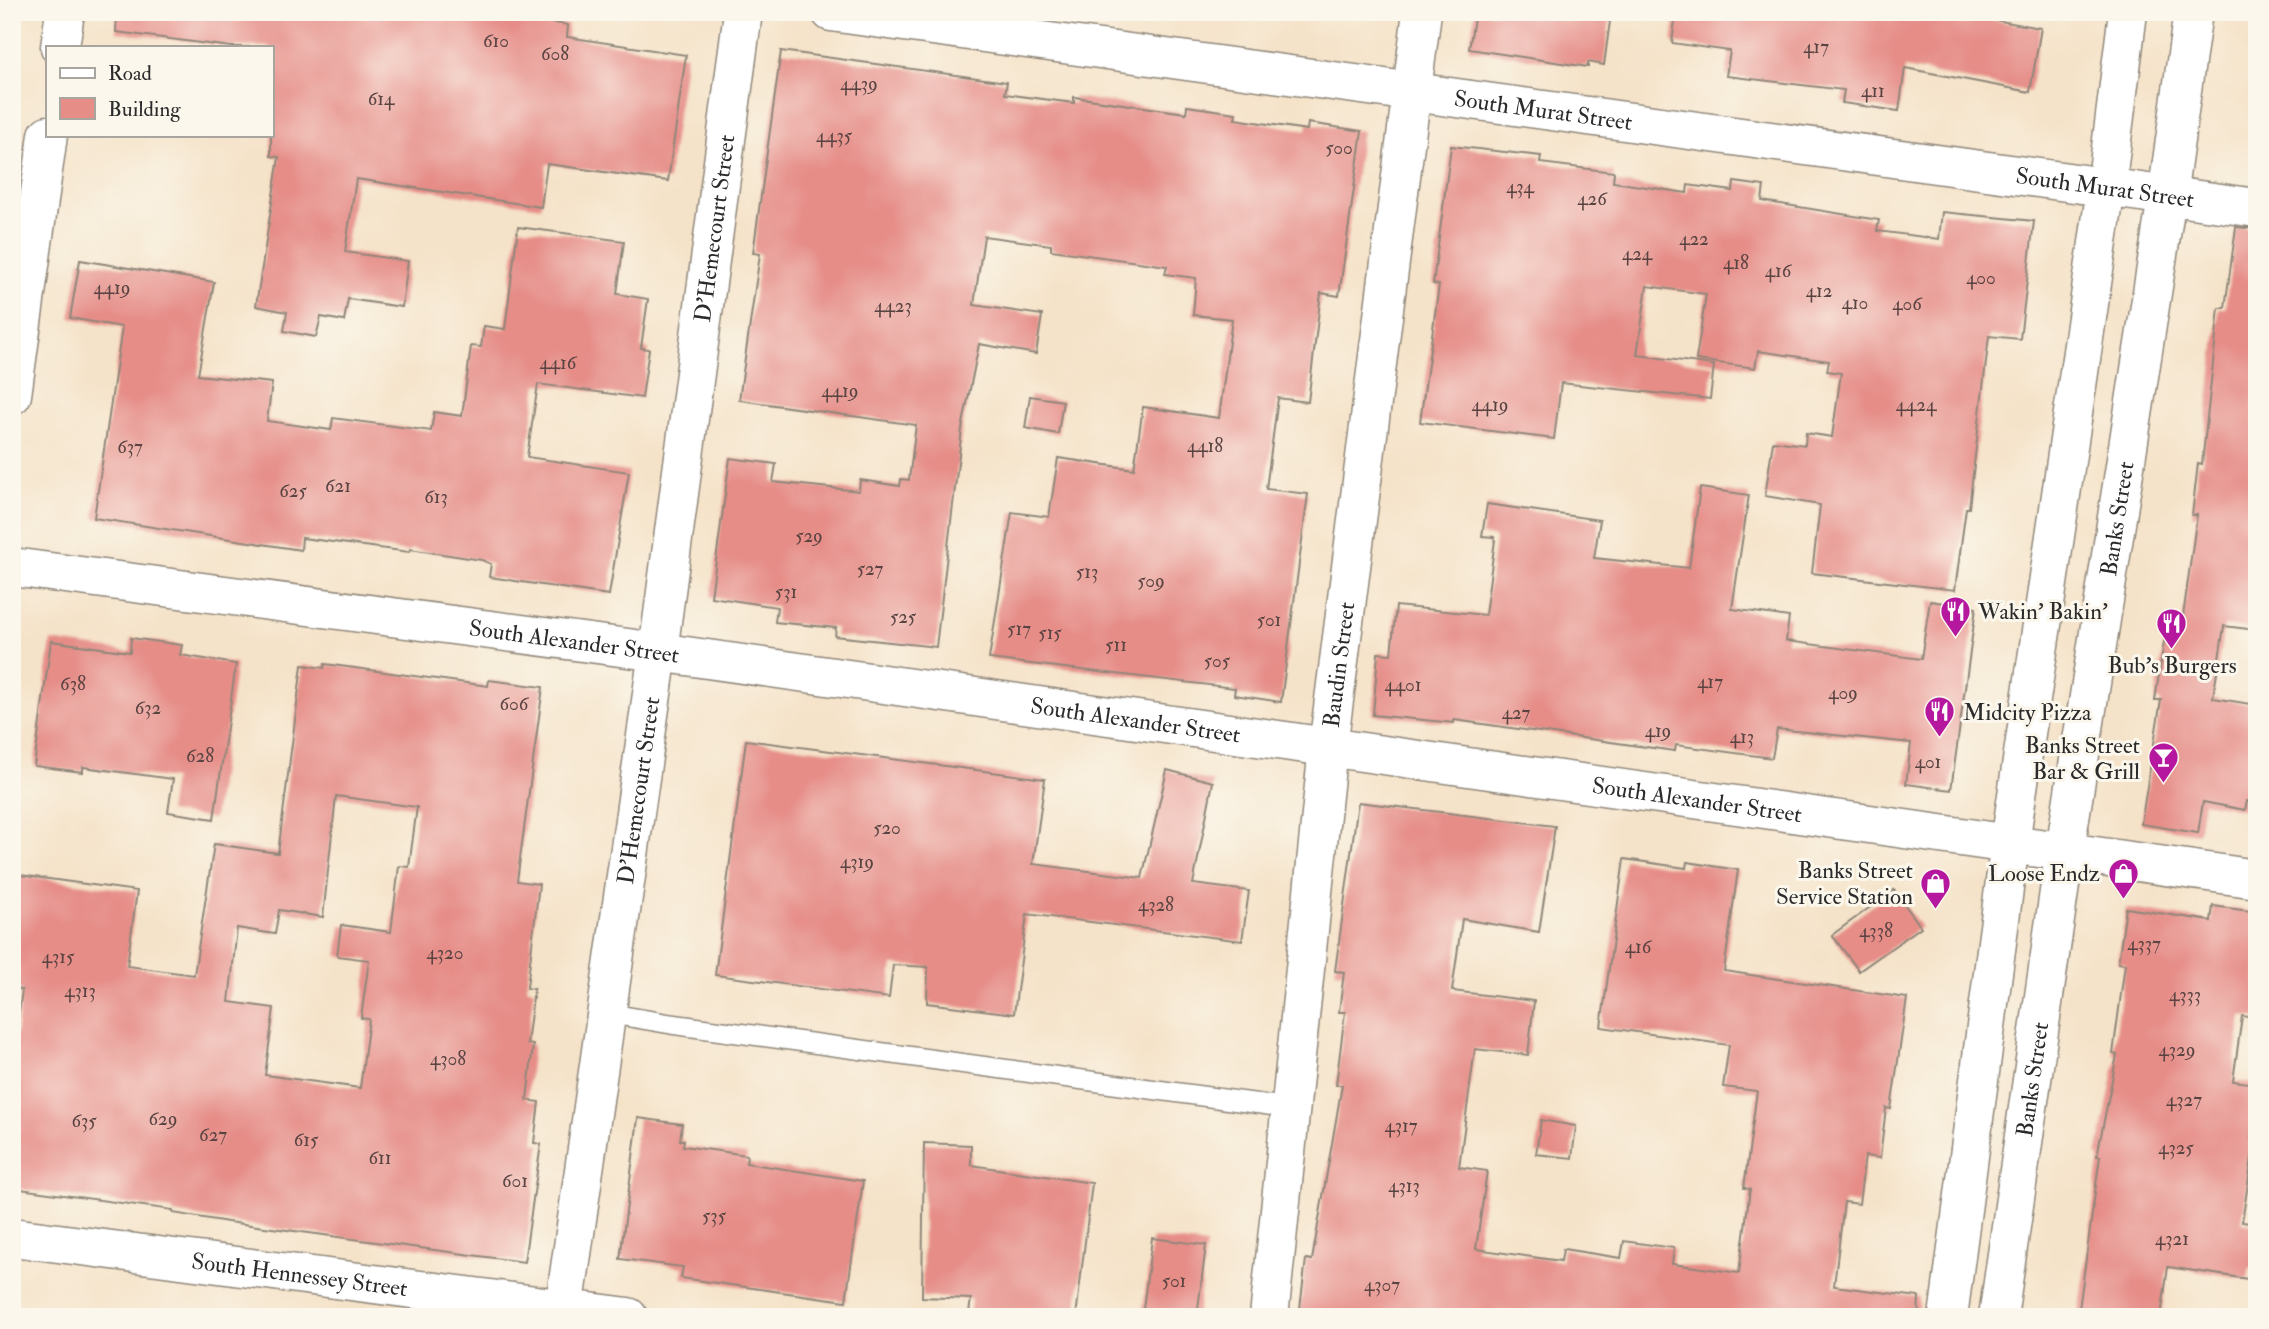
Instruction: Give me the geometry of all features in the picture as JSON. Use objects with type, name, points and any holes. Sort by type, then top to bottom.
[{"type":"street","points":[[60,46],[65,12]]},
{"type":"street","name":"D'Hemecourt Street","points":[[564,1311],[657,652],[743,12]]},
{"type":"street","name":"South Murat Street","points":[[831,12],[2257,208]]},
{"type":"street","name":"Baudin Street","points":[[1269,1317],[1328,747],[1422,12]]},
{"type":"street","points":[[1948,1317],[2010,843],[2106,188],[2127,12]]},
{"type":"street","name":"Banks Street","points":[[1998,1317],[2064,850],[2167,197],[2193,12]]},
{"type":"street","points":[[12,395],[48,136]]},
{"type":"street","name":"South Alexander Street","points":[[12,567],[657,652],[2257,879]]},
{"type":"street","name":"South Hennessey Street","points":[[12,1237],[564,1311],[628,1317]]},
{"type":"lane","points":[[606,1013],[712,1030],[1290,1108]]},
{"type":"building","points":[[117,12],[486,12],[568,25],[567,37],[686,55],[668,181],[547,164],[541,207],[356,179],[345,252],[408,261],[402,307],[348,299],[344,321],[321,317],[316,337],[284,331],[287,312],[256,306],[279,157],[271,156],[273,46],[223,46],[116,32]]},
{"type":"building","points":[[1475,12],[1567,12],[1610,21],[1604,65],[1588,62],[1588,67],[1469,49]]},
{"type":"building","points":[[1676,12],[1964,12],[1983,15],[1982,18],[2041,28],[2030,92],[1905,68],[1899,111],[1842,103],[1844,90],[1726,76],[1730,51],[1672,43]]},
{"type":"building","points":[[781,51],[1007,82],[1005,94],[1074,103],[1074,97],[1186,113],[1187,106],[1236,113],[1235,119],[1307,130],[1308,123],[1362,131],[1339,296],[1321,293],[1308,402],[1278,398],[1266,489],[1308,494],[1281,702],[1234,695],[1235,688],[989,659],[1012,512],[1049,517],[1058,458],[1134,469],[1143,407],[1219,418],[1232,319],[1193,315],[1196,278],[1165,274],[1167,266],[1051,250],[1051,245],[984,236],[974,305],[1042,315],[1036,354],[979,344],[962,429],[936,647],[835,636],[836,628],[775,622],[777,607],[711,597],[730,458],[776,464],[773,482],[859,491],[860,480],[900,486],[901,479],[909,480],[916,425],[739,400],[760,254],[753,253]]},
{"type":"building","points":[[1451,146],[1541,156],[1540,163],[1614,172],[1613,182],[1687,193],[1688,185],[1733,191],[1734,182],[1764,186],[1762,201],[1879,220],[1877,231],[1939,239],[1942,212],[2034,221],[2020,339],[1989,336],[1969,508],[1966,508],[1955,590],[1812,573],[1820,505],[1765,496],[1773,441],[1805,445],[1806,433],[1832,437],[1841,373],[1827,371],[1829,361],[1758,351],[1755,368],[1696,360],[1706,294],[1647,286],[1637,355],[1714,365],[1710,399],[1561,383],[1554,439],[1420,422],[1439,285],[1433,284]]},
{"type":"building","points":[[518,227],[624,241],[617,294],[648,299],[641,348],[649,349],[642,398],[538,384],[527,457],[629,472],[609,595],[489,577],[491,564],[482,560],[410,549],[409,552],[302,538],[301,550],[94,518],[122,327],[70,318],[80,260],[214,282],[198,375],[272,383],[267,421],[331,430],[333,418],[431,431],[434,412],[462,416],[471,346],[481,347],[484,326],[505,329]]},
{"type":"building","points":[[2236,227],[2257,229],[2257,630],[2224,626],[2213,698],[2257,705],[2257,777],[2252,803],[2247,801],[2245,810],[2203,802],[2198,833],[2141,824],[2161,700],[2155,700],[2166,629],[2181,631],[2197,515],[2192,515],[2198,463],[2202,464],[2219,308],[2225,308]]},
{"type":"building","points":[[1030,396],[1063,401],[1058,434],[1025,428]]},
{"type":"building","points":[[1700,488],[1749,495],[1732,609],[1789,617],[1786,641],[1921,659],[1930,601],[1976,608],[1951,790],[1906,784],[1911,743],[1777,729],[1772,758],[1676,745],[1675,751],[1454,720],[1454,723],[1373,715],[1378,653],[1391,654],[1396,606],[1485,615],[1495,540],[1494,537],[1482,536],[1487,504],[1600,520],[1594,558],[1689,568]]},
{"type":"building","points":[[131,638],[182,645],[180,655],[236,664],[214,819],[168,812],[173,779],[83,767],[83,772],[34,766],[51,641],[130,652]]},
{"type":"building","points":[[325,664],[488,686],[489,680],[543,687],[517,881],[539,884],[527,988],[534,989],[527,1044],[533,1045],[527,1100],[539,1102],[534,1143],[541,1144],[524,1262],[228,1222],[173,1213],[173,1210],[12,1188],[12,1063],[22,990],[12,988],[12,874],[137,891],[127,966],[194,975],[214,844],[278,853],[302,665],[324,668]],"holes":[[[336,796],[417,807],[409,867],[399,866],[391,932],[341,925],[337,956],[369,960],[361,1018],[369,1019],[360,1088],[265,1075],[274,1008],[229,1002],[237,928],[275,934],[279,910],[323,917]]]},
{"type":"building","points":[[746,740],[1045,779],[1033,864],[1142,878],[1167,770],[1213,782],[1193,884],[1249,891],[1242,941],[1027,914],[1014,1014],[927,1003],[928,967],[893,965],[889,998],[715,975]]},
{"type":"building","points":[[1358,802],[1555,826],[1539,932],[1462,919],[1452,991],[1534,1001],[1528,1055],[1475,1049],[1459,1167],[1487,1171],[1476,1249],[1561,1261],[1563,1249],[1621,1258],[1624,1241],[1674,1248],[1672,1264],[1739,1273],[1750,1189],[1744,1188],[1757,1091],[1723,1087],[1729,1045],[1601,1027],[1624,859],[1686,868],[1687,862],[1738,870],[1724,971],[1907,998],[1891,1109],[1886,1108],[1880,1158],[1865,1156],[1859,1204],[1844,1202],[1834,1286],[1919,1297],[1918,1317],[1299,1317],[1306,1259],[1312,1260],[1342,1085],[1336,1085],[1345,1012],[1339,1012],[1344,972],[1335,971]]},
{"type":"building","points":[[1894,890],[1921,927],[1859,971],[1832,935]]},
{"type":"building","points":[[2213,906],[2257,912],[2257,1018],[2242,1016],[2233,1081],[2257,1084],[2251,1139],[2255,1139],[2242,1222],[2257,1224],[2257,1269],[2250,1268],[2248,1279],[2168,1267],[2161,1317],[2078,1317],[2100,1156],[2097,1156],[2117,1055],[2113,1054],[2125,964],[2118,963],[2126,908],[2211,921]]},
{"type":"building","points":[[638,1118],[682,1124],[680,1140],[684,1140],[683,1146],[747,1155],[746,1163],[863,1181],[846,1301],[681,1278],[683,1267],[620,1259]]},
{"type":"building","points":[[1541,1120],[1576,1126],[1572,1158],[1536,1154]]},
{"type":"building","points":[[924,1143],[971,1145],[971,1165],[1092,1183],[1076,1317],[1001,1317],[969,1313],[971,1299],[922,1297]]},
{"type":"building","points":[[1152,1238],[1206,1245],[1197,1317],[1142,1317]]},
{"type":"place","name":"Wakin' Bakin'","points":[[1955,638]]},
{"type":"place","name":"Bub's Burgers","points":[[2172,651]]},
{"type":"place","name":"Midcity Pizza","points":[[1940,739]]},
{"type":"place","name":"Banks Street Bar & Grill","points":[[2163,785]]},
{"type":"place","name":"Loose Endz","points":[[2123,900]]},
{"type":"place","name":"Banks Street Service Station","points":[[1936,910]]}]
